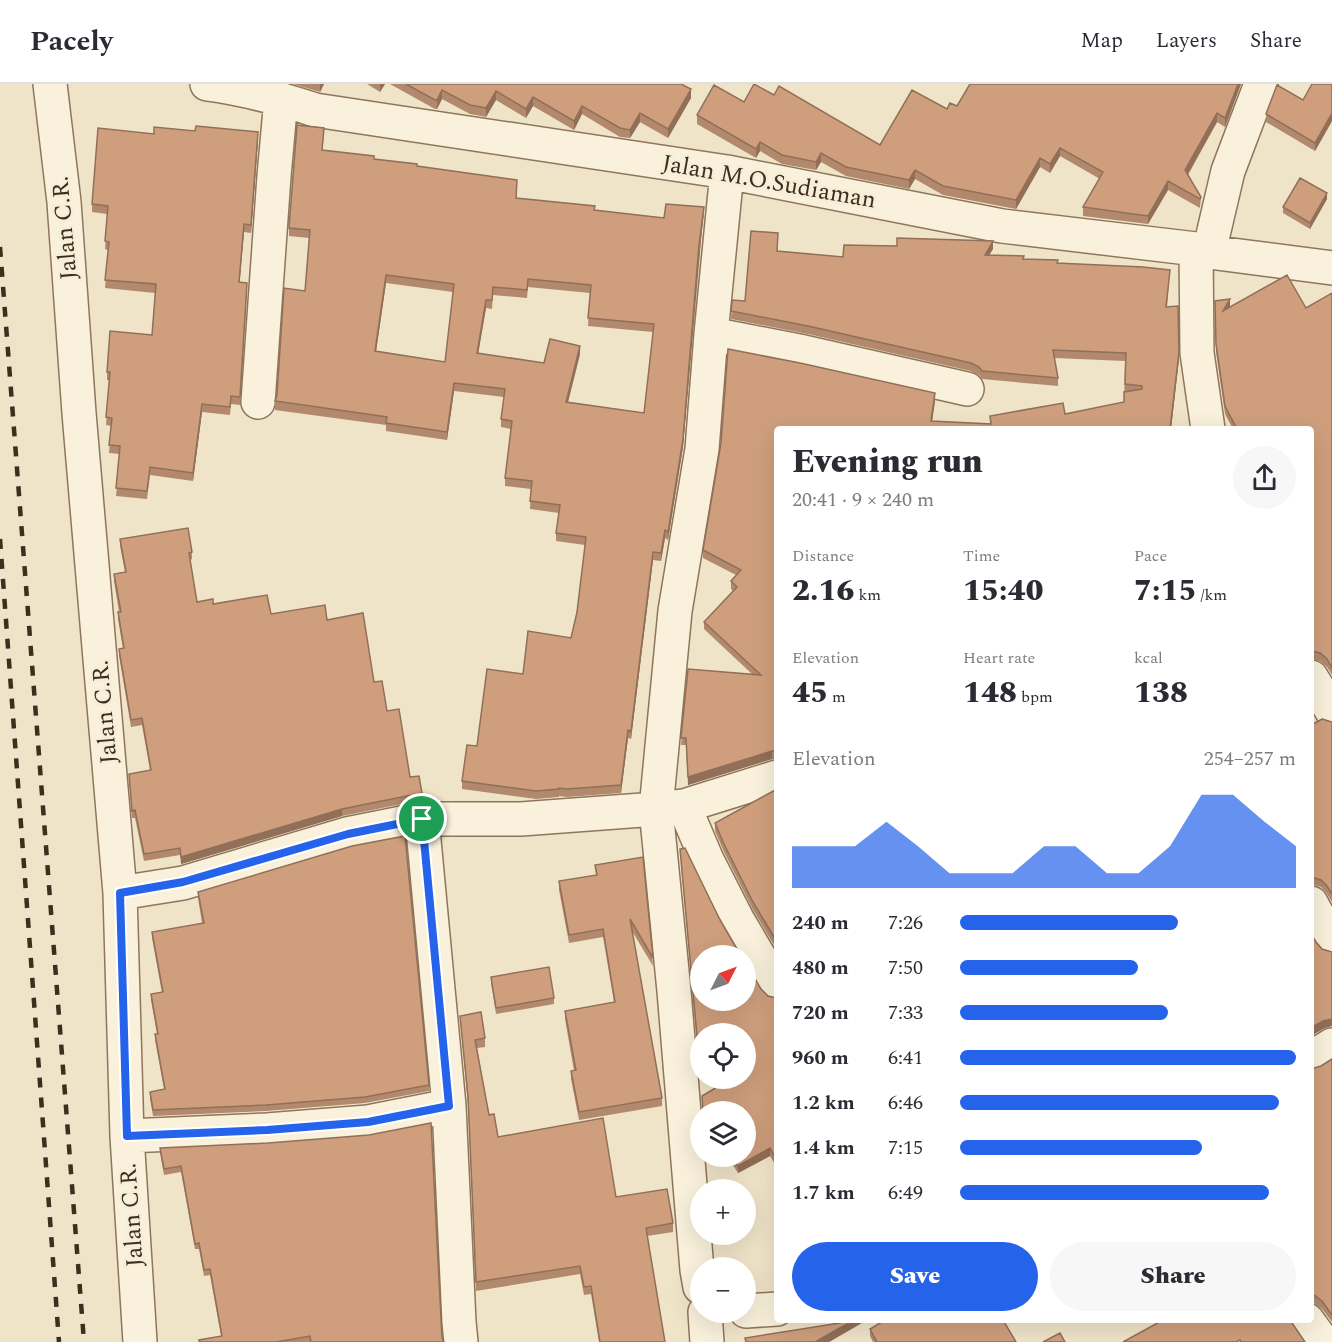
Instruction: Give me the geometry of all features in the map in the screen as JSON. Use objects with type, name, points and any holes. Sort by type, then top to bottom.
[{"type":"street","name":"Jalan C.R.","points":[[50,84],[64,202],[80,425],[120,893],[127,1136],[140,1342]]},
{"type":"street","name":"Jalan M.O.Sudiaman","points":[[207,84],[243,86],[315,110],[727,172],[1002,226],[1332,268]]},
{"type":"street","points":[[1208,426],[1197,353],[1202,250],[1228,171],[1261,84]]},
{"type":"street","points":[[258,402],[281,99]]},
{"type":"street","points":[[696,1257],[674,991],[670,807],[675,611],[702,449],[727,172]]},
{"type":"street","points":[[711,334],[968,389]]},
{"type":"street","points":[[1314,682],[1332,711]]},
{"type":"street","points":[[120,893],[183,882],[348,834],[422,819],[521,819],[670,807],[774,778]]},
{"type":"street","points":[[670,807],[706,860],[774,982]]},
{"type":"street","points":[[422,819],[449,1106],[461,1342]]},
{"type":"street","points":[[1314,908],[1332,941]]},
{"type":"street","points":[[1314,1056],[1332,1045]]},
{"type":"street","points":[[127,1136],[267,1130],[368,1122],[449,1106]]},
{"type":"street","points":[[756,1310],[774,1309]]},
{"type":"street","points":[[1309,1323],[1323,1342]]},
{"type":"building","points":[[406,84],[681,84],[691,89],[668,129],[640,113],[630,130],[620,128],[582,106],[574,121],[533,97],[526,109],[496,91],[486,108],[470,105],[442,90],[435,100]]},
{"type":"building","points":[[754,84],[774,95],[779,86],[880,145],[912,90],[947,109],[950,103],[957,106],[970,84],[1238,84],[1225,118],[1217,113],[1185,170],[1201,197],[1200,199],[1168,181],[1148,216],[1083,207],[1103,172],[1060,148],[1050,164],[1040,158],[1016,200],[943,186],[915,170],[909,180],[846,167],[821,153],[816,162],[782,155],[760,142],[756,149],[697,115],[714,85],[744,102]]},
{"type":"building","points":[[1312,84],[1332,84],[1332,113],[1315,143],[1266,114],[1277,85],[1303,100]]},
{"type":"building","points":[[297,125],[324,128],[322,150],[374,156],[374,159],[517,180],[516,198],[595,206],[594,210],[664,218],[666,204],[704,207],[683,439],[668,532],[665,530],[661,553],[653,552],[631,731],[628,730],[621,785],[536,791],[462,781],[467,745],[477,746],[487,669],[523,674],[528,631],[571,638],[577,612],[586,537],[556,533],[560,505],[530,501],[532,481],[505,478],[512,421],[501,419],[505,389],[454,383],[447,432],[386,423],[387,417],[275,401],[284,288],[305,291],[310,230],[289,228]],"holes":[[[386,275],[454,284],[445,362],[375,351]],[[528,279],[591,285],[588,318],[654,324],[644,413],[566,402],[580,346],[550,339],[544,363],[477,353],[486,300],[492,300],[493,287],[527,290]]]},
{"type":"building","points":[[196,126],[258,132],[251,225],[244,224],[239,282],[247,283],[240,397],[231,396],[230,407],[202,404],[193,473],[150,467],[147,491],[116,488],[120,446],[109,445],[112,418],[106,417],[110,372],[107,372],[110,331],[152,335],[156,284],[105,280],[109,242],[105,241],[108,206],[92,204],[98,128],[154,134],[154,127],[195,131]]},
{"type":"building","points":[[1300,178],[1327,193],[1310,223],[1283,207]]},
{"type":"building","points":[[751,231],[778,233],[777,251],[843,257],[844,245],[897,246],[897,238],[993,241],[985,255],[1024,256],[1023,259],[1058,260],[1057,263],[1170,270],[1166,307],[1178,306],[1179,352],[1170,426],[774,426],[774,751],[688,777],[686,738],[681,738],[688,669],[761,675],[704,622],[737,587],[731,581],[741,570],[703,550],[721,443],[728,349],[935,393],[931,421],[991,424],[990,416],[1063,403],[1065,414],[1124,402],[1124,392],[1142,389],[1142,386],[1125,384],[1126,353],[1053,350],[1058,378],[982,371],[971,363],[731,311],[732,300],[745,301]]},
{"type":"building","points":[[1287,275],[1306,308],[1332,293],[1332,668],[1327,659],[1314,652],[1314,426],[1235,426],[1225,406],[1216,344],[1215,301],[1230,299],[1223,311]]},
{"type":"building","points":[[188,528],[192,552],[189,553],[197,602],[213,599],[213,604],[267,595],[271,614],[325,605],[327,620],[363,613],[374,682],[382,681],[387,711],[399,709],[410,777],[419,776],[422,793],[342,809],[181,857],[180,848],[144,854],[135,810],[132,811],[129,774],[151,770],[142,718],[131,720],[119,649],[124,648],[118,612],[121,612],[114,574],[126,572],[120,539]]},
{"type":"building","points":[[1322,719],[1332,722],[1332,894],[1321,880],[1314,878],[1314,723]]},
{"type":"building","points":[[774,791],[774,937],[753,902],[715,823]]},
{"type":"building","points":[[405,836],[429,1085],[365,1097],[266,1105],[153,1110],[150,1092],[165,1089],[155,1034],[158,1034],[151,994],[163,992],[152,932],[204,923],[198,892],[352,846]]},
{"type":"building","points":[[685,848],[735,945],[690,945],[690,959],[680,849]]},
{"type":"building","points":[[643,857],[653,958],[630,919],[662,1098],[579,1112],[571,1071],[576,1070],[565,1011],[615,1002],[603,929],[569,935],[559,881],[597,875],[595,865]]},
{"type":"building","points":[[1314,939],[1322,949],[1332,952],[1332,1019],[1314,1026]]},
{"type":"building","points":[[549,967],[554,998],[496,1008],[491,977]]},
{"type":"building","points":[[756,980],[768,996],[774,997],[774,1155],[770,1148],[756,1156],[756,1101],[702,1101],[702,1096],[714,1089],[756,1089],[756,1023],[696,1023],[695,1011],[756,1011]]},
{"type":"building","points":[[481,1012],[485,1038],[475,1040],[489,1115],[494,1114],[498,1137],[603,1118],[616,1197],[667,1189],[673,1223],[646,1228],[665,1342],[600,1342],[591,1286],[584,1287],[580,1266],[476,1282],[468,1097],[460,1016]]},
{"type":"building","points":[[1332,1059],[1332,1315],[1322,1301],[1314,1295],[1314,1068]]},
{"type":"building","points":[[431,1123],[444,1342],[311,1342],[310,1336],[276,1342],[199,1342],[199,1340],[222,1336],[210,1269],[204,1270],[199,1243],[195,1244],[181,1166],[164,1169],[160,1148],[369,1135]]},
{"type":"building","points":[[849,1323],[815,1342],[746,1342],[745,1338]]},
{"type":"building","points":[[880,1323],[1005,1323],[1016,1342],[877,1342],[870,1329]]},
{"type":"building","points":[[1158,1323],[1292,1323],[1305,1342],[1241,1342],[1240,1340],[1236,1342],[1123,1342]]},
{"type":"building","points":[[1060,1333],[1065,1342],[1043,1342]]},
{"type":"railway","points":[[0,247],[84,1342]]},
{"type":"railway","points":[[0,539],[59,1342]]},
{"type":"route","points":[[422,819],[449,1106],[368,1122],[267,1130],[127,1136],[120,893],[183,882],[348,834],[422,819]]}]
